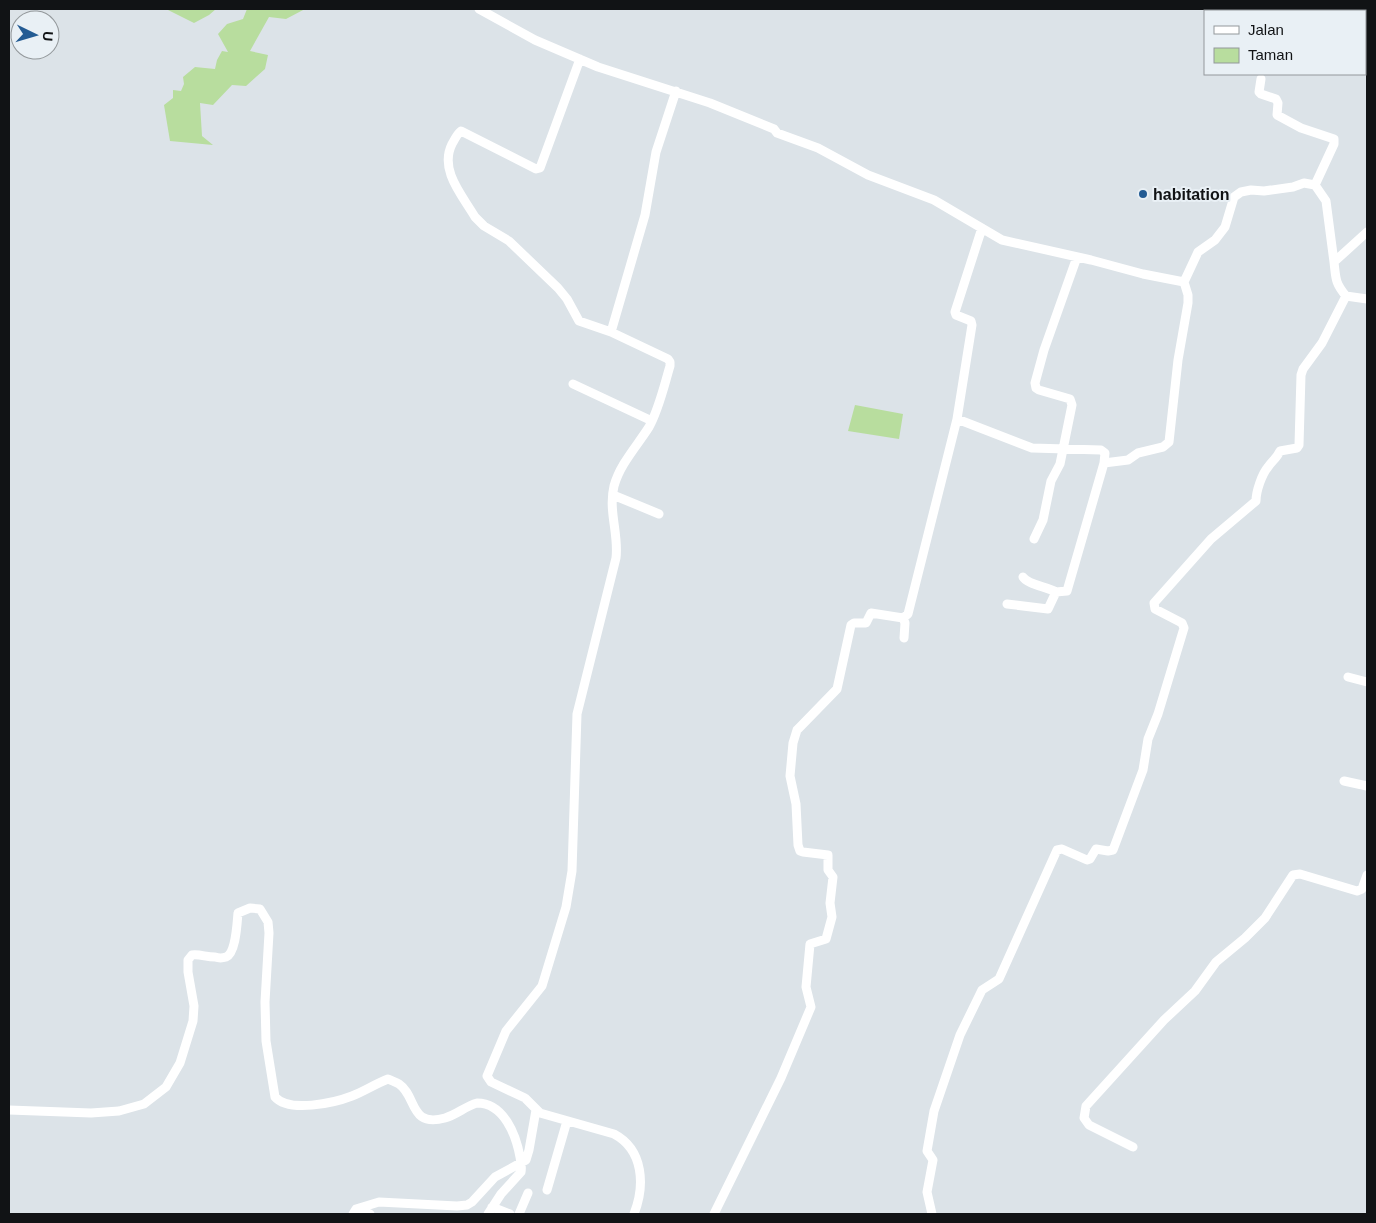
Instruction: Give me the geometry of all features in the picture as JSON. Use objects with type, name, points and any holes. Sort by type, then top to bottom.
[{"type":"street","points":[[480,9],[536,40],[598,67],[710,103],[774,129],[777,133],[818,148],[868,175],[934,200],[1002,240],[1184,282]]},
{"type":"street","points":[[580,59],[540,168],[536,169],[461,131],[458,133],[450,150],[448,170],[480,224],[505,238],[558,288],[567,299],[577,320],[600,330],[611,332],[668,359],[670,362],[652,421],[617,478],[613,495],[612,514],[617,548],[616,558],[577,714],[570,888],[542,986],[506,1031],[487,1076],[491,1082],[525,1098],[536,1110],[622,1138],[628,1144],[638,1163],[641,1177],[639,1197],[634,1214]]},
{"type":"street","points":[[1261,79],[1259,92],[1276,99],[1278,103],[1277,114],[1301,128],[1334,139],[1334,144],[1315,185]]},
{"type":"street","points":[[611,332],[645,215],[656,152],[676,91]]},
{"type":"street","points":[[1104,463],[1128,460],[1138,453],[1163,448],[1169,442],[1178,360],[1188,303],[1184,282],[1198,252],[1215,240],[1226,227],[1228,213],[1234,197],[1241,192],[1293,187],[1304,183],[1315,185],[1326,201],[1334,262],[1334,278],[1346,296],[1367,299]]},
{"type":"street","points":[[714,1214],[799,1039],[812,1005],[806,987],[810,944],[826,939],[832,917],[830,903],[833,876],[828,870],[828,855],[803,852],[799,849],[798,845],[796,804],[790,776],[794,736],[836,689],[851,625],[854,623],[866,623],[870,613],[903,618],[908,614],[957,419],[972,325],[971,322],[956,315],[955,312],[982,228]]},
{"type":"street","points":[[1334,262],[1367,232]]},
{"type":"street","points":[[1034,540],[1043,520],[1050,484],[1064,450],[1072,406],[1071,400],[1039,390],[1036,388],[1035,383],[1044,350],[1077,257]]},
{"type":"street","points":[[932,1214],[927,1192],[933,1160],[927,1151],[929,1131],[938,1097],[964,1027],[982,990],[1000,979],[1057,850],[1062,849],[1087,860],[1096,849],[1108,852],[1113,850],[1143,770],[1148,739],[1158,714],[1184,626],[1182,623],[1155,609],[1154,603],[1211,538],[1256,501],[1256,496],[1267,468],[1276,459],[1280,451],[1297,448],[1299,445],[1301,375],[1303,369],[1322,343],[1346,296]]},
{"type":"street","points":[[574,384],[652,421]]},
{"type":"street","points":[[957,419],[1029,447],[1064,450],[1101,450],[1105,453],[1104,463],[1066,592],[1056,592],[1047,587],[1025,581],[1023,578]]},
{"type":"street","points":[[613,495],[659,514]]},
{"type":"street","points":[[1007,604],[1048,609],[1056,592]]},
{"type":"street","points":[[903,618],[905,623],[904,638]]},
{"type":"street","points":[[1348,677],[1367,682]]},
{"type":"street","points":[[1344,781],[1367,786]]},
{"type":"street","points":[[1133,1147],[1089,1125],[1083,1114],[1086,1106],[1164,1020],[1194,991],[1216,962],[1245,938],[1265,918],[1293,875],[1300,874],[1357,891],[1362,889],[1367,875]]},
{"type":"street","points":[[9,1110],[91,1113],[120,1111],[144,1104],[166,1087],[180,1062],[193,1021],[194,1006],[188,972],[188,960],[192,955],[199,954],[225,958],[230,954],[234,946],[238,913],[250,908],[260,910],[268,922],[265,1002],[266,1041],[278,1101],[298,1106],[332,1102],[353,1096],[376,1083],[388,1079],[400,1084],[414,1110],[424,1118],[432,1120],[445,1118],[471,1105],[482,1103],[498,1111],[510,1125],[517,1142],[521,1172],[490,1210],[510,1214]]},
{"type":"street","points":[[355,1211],[379,1202],[467,1205],[495,1177],[526,1160],[530,1150],[536,1110]]},
{"type":"street","points":[[548,1190],[568,1120]]},
{"type":"street","points":[[519,1214],[528,1193]]},
{"type":"street","points":[[355,1211],[370,1214]]},
{"type":"green space","points":[[166,9],[216,9],[194,23]]},
{"type":"green space","points":[[247,9],[305,9],[286,19],[269,17],[250,51],[268,55],[265,69],[246,86],[232,85],[213,105],[200,103],[202,136],[213,145],[170,141],[164,105],[173,98],[173,90],[181,91],[184,84],[183,77],[195,67],[215,69],[222,51],[228,52],[218,34],[227,24],[243,19]]},
{"type":"green space","points":[[855,405],[903,414],[899,439],[848,431]]},
{"type":"place","name":"habitation","points":[[1143,194]]}]
